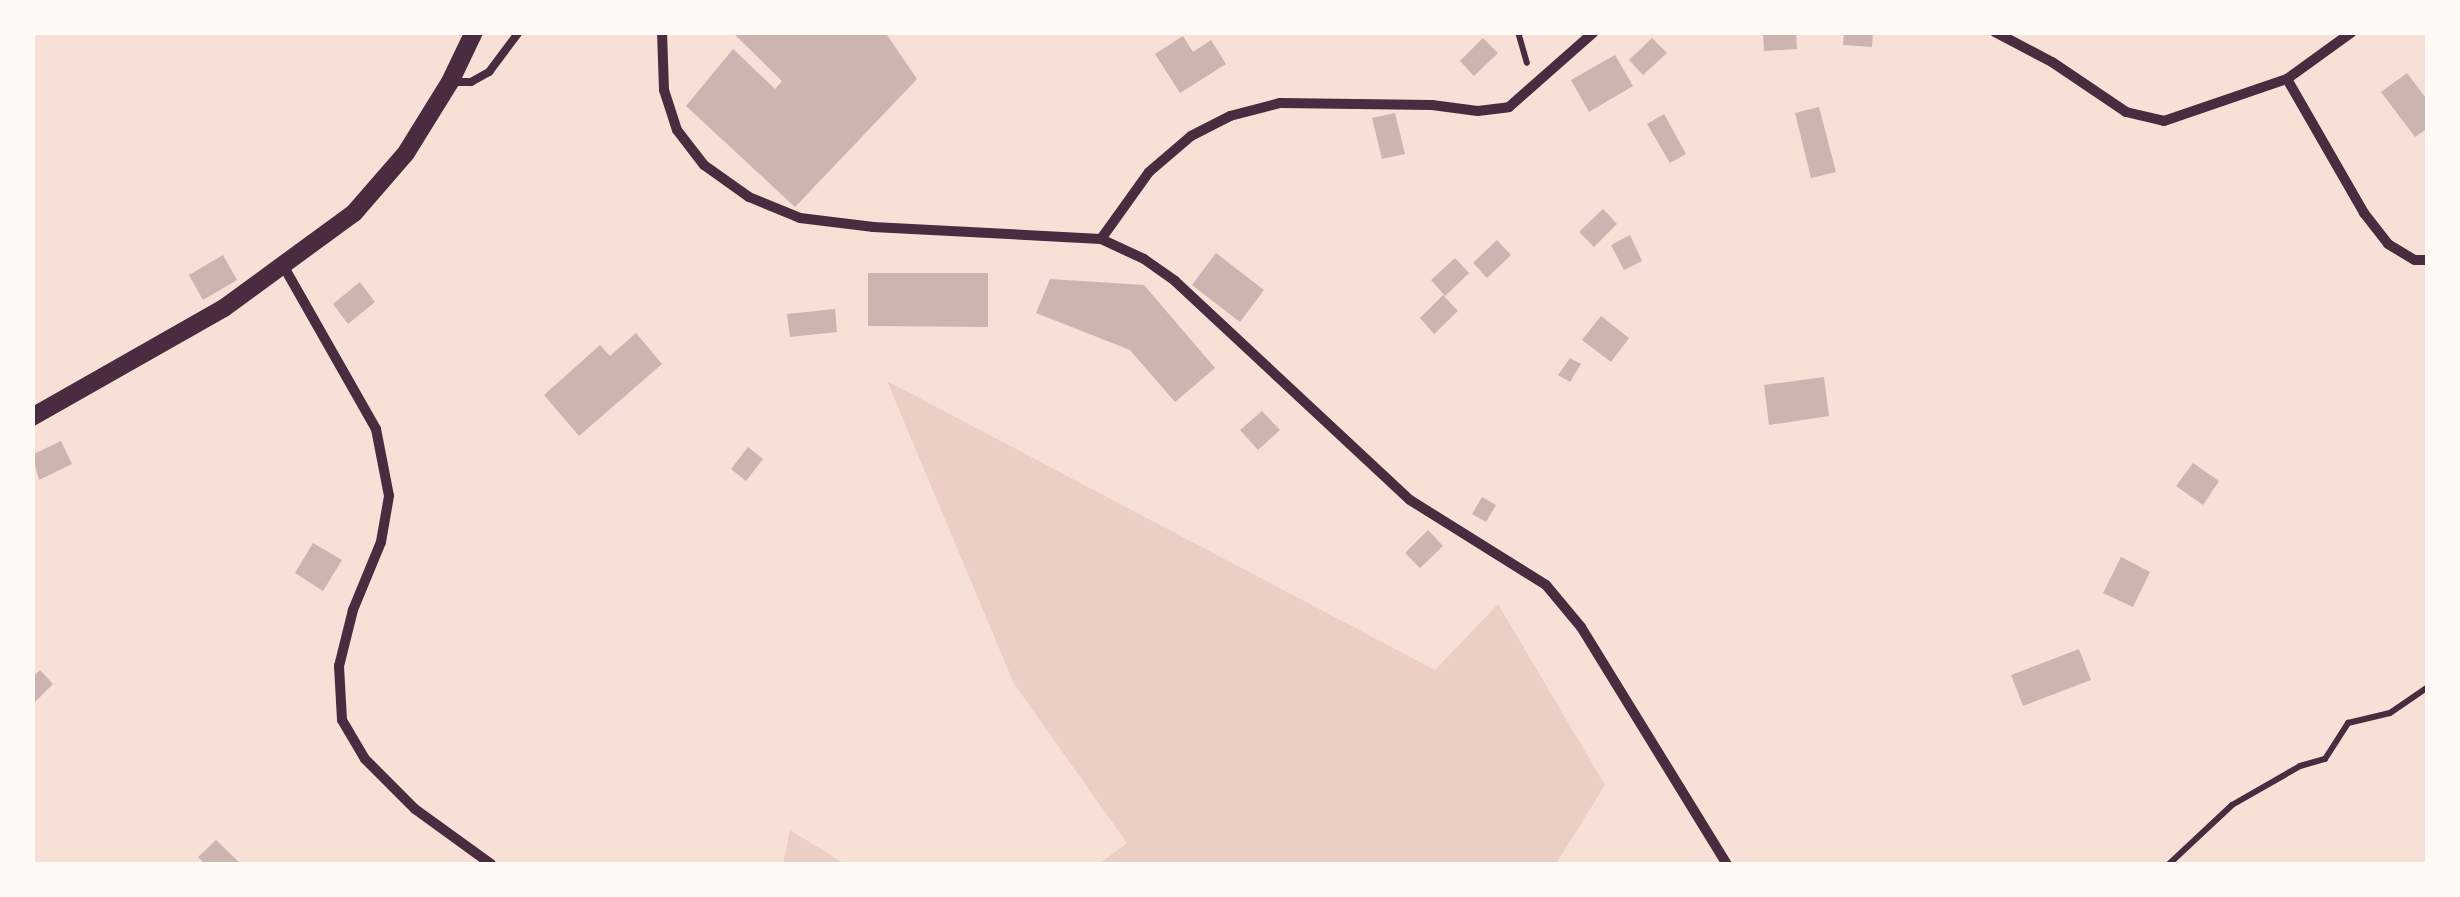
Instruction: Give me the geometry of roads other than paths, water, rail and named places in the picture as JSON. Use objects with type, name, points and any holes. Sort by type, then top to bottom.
[{"type":"street","points":[[32,418],[224,308],[354,213],[406,152],[450,82],[474,32]]},
{"type":"street","points":[[662,32],[664,90],[677,130],[704,165],[749,197],[800,218],[872,227],[1101,239],[1144,260],[1174,281],[1410,500],[1546,585],[1581,627],[1727,864]]},
{"type":"street","points":[[1101,239],[1149,172],[1191,136],[1230,116],[1280,103],[1432,105],[1478,111],[1509,108],[1594,32]]},
{"type":"street","points":[[1995,32],[2052,62],[2126,112],[2164,121],[2288,79],[2352,32]]},
{"type":"street","points":[[2288,79],[2364,213],[2388,244],[2415,260],[2428,260]]},
{"type":"street","points":[[284,266],[376,429],[389,496],[381,542],[353,610],[339,666],[342,720],[365,759],[415,810],[491,864]]},
{"type":"lane","points":[[450,82],[471,82],[490,72],[519,32]]}]
